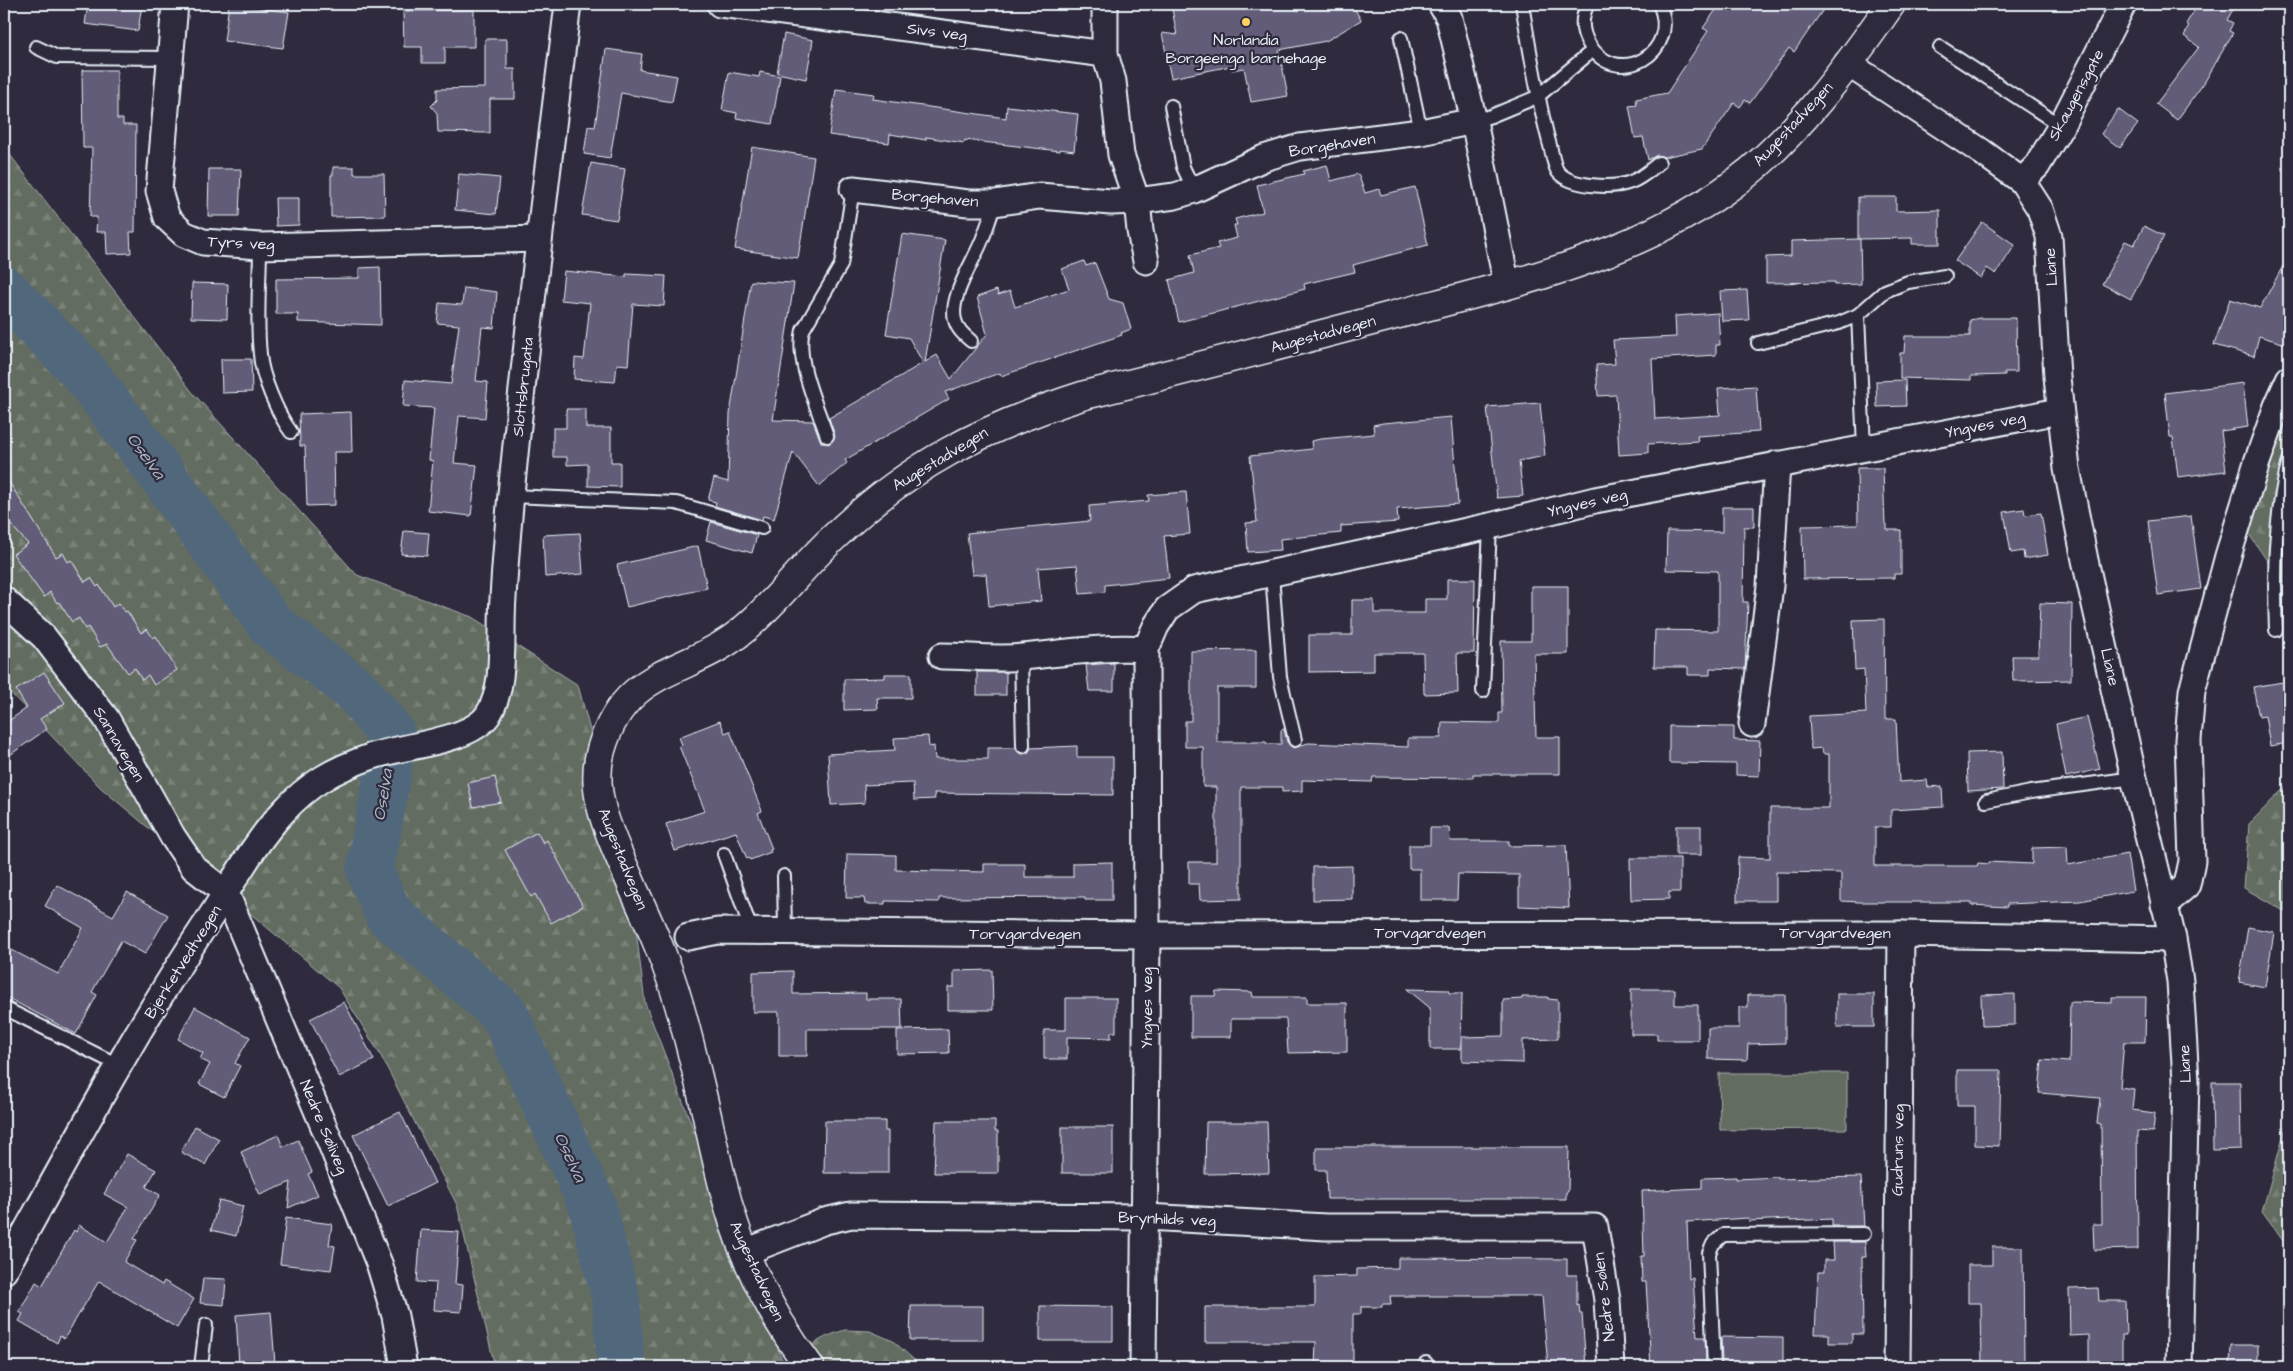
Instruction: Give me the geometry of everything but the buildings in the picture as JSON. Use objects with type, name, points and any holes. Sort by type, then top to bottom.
[{"type":"main road","name":"Augestadvegen","points":[[810,1367],[778,1320],[745,1252],[731,1215],[716,1163],[702,1092],[674,990],[660,951],[609,830],[598,796],[596,775],[600,752],[607,731],[618,712],[650,680],[720,646],[741,632],[763,612],[830,540],[862,510],[903,478],[966,441],[995,427],[1031,412],[1085,395],[1507,286],[1582,263],[1618,250],[1697,210],[1737,182],[1776,147],[1807,113],[1891,4]]},
{"type":"street","name":"Tyrs veg","points":[[175,4],[159,191],[167,218],[184,234],[203,242],[260,246],[538,239]]},
{"type":"street","name":"Slottsbrugata","points":[[441,740],[465,732],[486,720],[496,699],[511,496],[538,239],[568,4]]},
{"type":"street","name":"Sivs veg","points":[[720,4],[1105,54]]},
{"type":"street","points":[[1440,4],[1449,18],[1474,121],[1507,286]]},
{"type":"street","name":"Skaugensgate","points":[[2022,181],[2037,166],[2061,126],[2124,4]]},
{"type":"street","points":[[1105,6],[1105,54],[1113,81],[1121,155],[1137,201],[1146,261]]},
{"type":"street","name":"Liane","points":[[1847,63],[1982,152],[2022,181],[2040,209],[2049,236],[2059,411],[2067,469],[2085,560],[2173,940],[2180,981],[2186,1081],[2179,1367]]},
{"type":"street","name":"Borgehaven","points":[[853,190],[968,203],[995,203],[1039,196],[1111,202],[1137,201],[1174,196],[1194,190],[1264,158],[1300,146],[1422,132],[1474,121]]},
{"type":"street","points":[[2164,905],[2187,885],[2192,860],[2188,740],[2192,692],[2228,556],[2283,412],[2289,380]]},
{"type":"street","name":"Yngves veg","points":[[1143,1367],[1146,1217],[1146,649],[1156,626],[1167,609],[1194,590],[1490,526],[1595,500],[2059,411]]},
{"type":"street","points":[[1752,724],[1770,586],[1777,464]]},
{"type":"street","name":"Sannavegen","points":[[4,600],[44,637],[106,718],[173,837],[194,868],[226,893]]},
{"type":"street","points":[[942,656],[1021,657],[1070,650],[1146,649]]},
{"type":"street","name":"Bjerketvedtvegen","points":[[4,1272],[176,969],[282,812],[324,776],[374,755],[441,740]]},
{"type":"street","name":"Nedre Søliveg","points":[[226,893],[330,1139],[380,1266],[395,1316],[404,1367]]},
{"type":"street","name":"Torvgardvegen","points":[[688,937],[718,931],[1147,934],[1900,934],[2173,940]]},
{"type":"street","name":"Gudruns veg","points":[[1897,1367],[1900,934]]},
{"type":"street","name":"Brynhilds veg","points":[[745,1252],[825,1221],[851,1215],[1146,1217],[1326,1227],[1595,1227]]},
{"type":"street","name":"Nedre Sølen","points":[[1595,1227],[1607,1300],[1611,1367]]},
{"type":"lane","points":[[1522,4],[1537,96],[1558,171],[1569,180],[1590,185],[1629,183],[1644,176],[1659,163]]},
{"type":"lane","points":[[1588,4],[1584,12],[1582,25],[1585,39],[1592,51],[1611,63],[1633,64],[1644,60],[1653,53],[1660,42],[1664,30],[1664,17],[1659,4]]},
{"type":"lane","points":[[1401,38],[1422,132]]},
{"type":"lane","points":[[36,47],[57,57],[169,58]]},
{"type":"lane","points":[[1940,47],[2061,126]]},
{"type":"lane","points":[[1474,121],[1537,96],[1592,51]]},
{"type":"lane","points":[[1171,106],[1183,167],[1194,190]]},
{"type":"lane","points":[[827,436],[806,369],[800,341],[803,330],[841,264],[853,190]]},
{"type":"lane","points":[[970,341],[959,331],[954,319],[954,306],[982,241],[995,203]]},
{"type":"lane","points":[[260,246],[260,355],[272,394],[291,432]]},
{"type":"lane","points":[[1758,343],[1839,323],[1858,315],[1885,291],[1908,282],[1945,276]]},
{"type":"lane","points":[[1858,315],[1864,448]]},
{"type":"lane","points":[[2276,630],[2274,584],[2278,524],[2281,496],[2289,462]]},
{"type":"lane","points":[[511,496],[676,503],[762,528]]},
{"type":"lane","points":[[1483,691],[1490,526]]},
{"type":"lane","points":[[1272,574],[1280,677],[1296,740]]},
{"type":"lane","points":[[1021,657],[1023,746]]},
{"type":"lane","points":[[1986,801],[2031,792],[2134,778]]},
{"type":"lane","points":[[724,854],[752,932]]},
{"type":"lane","points":[[784,876],[785,932]]},
{"type":"lane","points":[[4,1008],[120,1066]]},
{"type":"lane","points":[[1714,1367],[1708,1279],[1709,1252],[1713,1244],[1723,1235],[1864,1234]]},
{"type":"lane","points":[[201,1367],[206,1326]]},
{"type":"green space","points":[[4,147],[193,393],[357,575],[472,617],[578,685],[630,881],[645,1003],[785,1367],[495,1367],[457,1205],[381,1056],[339,988],[101,788],[4,686]]},
{"type":"green space","points":[[2289,401],[2289,593],[2242,524]]},
{"type":"green space","points":[[2289,783],[2289,914],[2244,888],[2249,824]]},
{"type":"green space","points":[[1719,1073],[1847,1073],[1847,1129],[1720,1130]]},
{"type":"green space","points":[[2289,1116],[2289,1249],[2262,1212]]},
{"type":"green space","points":[[845,1330],[870,1331],[893,1341],[922,1367],[792,1367],[803,1353],[815,1343]]},
{"type":"waterway","name":"Oselva","points":[[4,290],[82,370],[156,467],[271,625],[356,690],[391,733],[388,771],[370,871],[389,915],[504,1013],[592,1204],[616,1299],[621,1367]]},
{"type":"place","name":"Norlandia Borgeenga barnehage","points":[[1246,22]]}]
